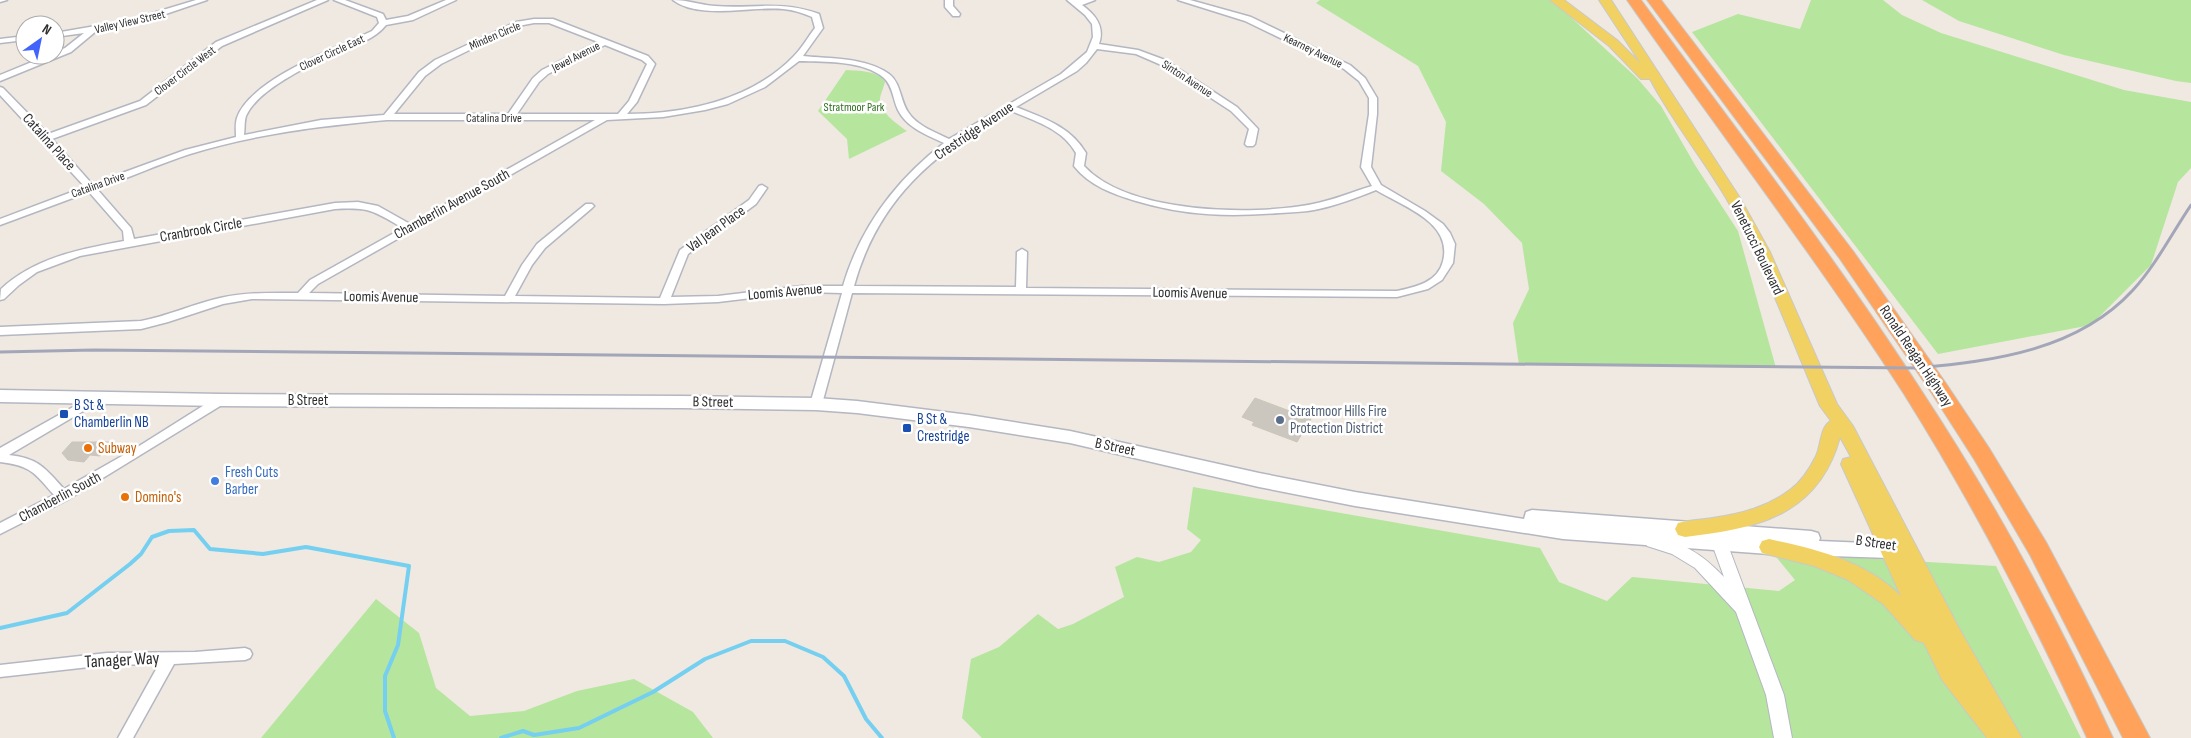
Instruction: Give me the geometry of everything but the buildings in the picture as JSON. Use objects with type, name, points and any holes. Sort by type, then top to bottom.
[{"type":"highway","name":"Ronald Reagan Highway","points":[[1634,0],[1845,292],[1920,405],[1962,473],[2024,585],[2100,738]]},
{"type":"highway","name":"Ronald Reagan Highway","points":[[1654,0],[1812,209],[1946,401],[2023,522],[2097,658],[2137,738]]},
{"type":"main road","name":"Venetucci Boulevard","points":[[1556,0],[1629,58],[1668,100]]},
{"type":"main road","name":"Venetucci Boulevard","points":[[1606,1],[1653,72],[1668,100],[1733,198],[1762,252],[1829,406],[1834,427],[1894,547]]},
{"type":"main road","name":"B Street","points":[[0,396],[222,400],[816,404],[1002,425],[1101,443],[1259,480],[1417,509],[1563,532],[1769,547],[1894,547]]},
{"type":"main road","name":"Venetucci Boulevard","points":[[1829,406],[1844,426],[1894,547]]},
{"type":"main road","points":[[1685,529],[1710,527],[1750,519],[1792,499],[1812,482],[1824,462],[1834,427]]},
{"type":"main road","name":"B Street","points":[[1417,509],[1894,547]]},
{"type":"main road","points":[[1769,547],[1829,561],[1873,584],[1913,621],[1976,708],[2001,738]]},
{"type":"main road","points":[[1894,547],[1950,673]]},
{"type":"main road","points":[[1894,547],[2010,738]]},
{"type":"street","name":"Valley View Street","points":[[65,34],[92,31],[157,17],[203,0]]},
{"type":"street","name":"Clover Circle West","points":[[46,138],[143,103],[219,44],[324,0]]},
{"type":"street","points":[[338,0],[380,16],[383,23]]},
{"type":"street","name":"Clover Circle East","points":[[240,138],[242,116],[267,88],[301,68],[375,33],[383,23],[410,18],[452,0]]},
{"type":"street","name":"Catalina Drive","points":[[0,222],[188,152],[240,138],[320,122],[386,117],[620,117],[682,114],[732,100],[771,80],[797,58],[819,28],[816,16],[805,9],[786,4],[707,9],[677,0]]},
{"type":"street","points":[[949,0],[949,7],[956,14]]},
{"type":"street","points":[[1074,2],[1091,0]]},
{"type":"street","name":"Kearney Avenue","points":[[1182,0],[1248,19],[1347,68],[1362,80],[1373,98],[1373,114],[1366,167],[1377,187]]},
{"type":"street","points":[[1561,0],[1577,15]]},
{"type":"street","points":[[1074,2],[1087,12],[1097,24],[1098,31],[1095,46]]},
{"type":"street","name":"Minden Circle","points":[[386,117],[422,74],[438,62],[516,24],[534,21],[550,22],[645,58],[650,64],[633,102],[620,117]]},
{"type":"street","points":[[0,78],[68,50],[92,31]]},
{"type":"street","points":[[0,41],[15,39]]},
{"type":"street","name":"Jewel Avenue","points":[[510,118],[536,80],[545,72],[605,42]]},
{"type":"street","name":"Crestridge Avenue","points":[[816,404],[847,288],[861,248],[879,218],[918,171],[950,143],[1074,68],[1082,62],[1095,46]]},
{"type":"street","name":"Sinton Avenue","points":[[1095,46],[1150,55],[1162,62],[1234,109],[1254,129],[1250,144]]},
{"type":"street","points":[[797,58],[861,65],[876,70],[892,82],[904,114],[917,127],[950,143]]},
{"type":"street","name":"Catalina Place","points":[[0,90],[46,138],[128,230],[129,243]]},
{"type":"street","points":[[1009,107],[1060,130],[1071,138],[1081,153],[1078,166],[1097,183],[1117,192],[1168,208],[1209,214],[1241,214],[1322,206],[1377,187]]},
{"type":"street","name":"Chamberlin Avenue South","points":[[301,296],[314,282],[606,117]]},
{"type":"street","name":"Loomis Avenue","points":[[0,331],[142,325],[221,302],[252,296],[664,301],[718,299],[802,289],[847,288],[1397,294],[1419,290],[1443,274],[1448,264],[1450,246],[1447,235],[1437,224],[1377,187]]},
{"type":"street","name":"Val Jean Place","points":[[664,301],[684,252],[753,202],[762,188]]},
{"type":"street","name":"Cranbrook Circle","points":[[0,297],[20,279],[45,265],[129,243],[335,206],[358,205],[375,208],[410,228]]},
{"type":"street","points":[[508,299],[534,254],[542,245],[575,220],[589,206]]},
{"type":"street","points":[[1021,291],[1022,252]]},
{"type":"street","points":[[0,454],[98,397]]},
{"type":"street","name":"Chamberlin South","points":[[0,529],[63,497],[160,441],[222,400]]},
{"type":"street","points":[[0,458],[24,461],[40,471],[63,497]]},
{"type":"street","points":[[1645,539],[1678,549],[1701,563],[1745,612]]},
{"type":"street","points":[[1720,544],[1775,695],[1782,738]]},
{"type":"street","name":"Tanager Way","points":[[0,671],[107,659],[244,654]]},
{"type":"street","points":[[125,738],[170,658]]},
{"type":"green space","points":[[1320,0],[1552,0],[1637,78],[1661,106],[1695,165],[1738,231],[1776,368],[1519,365],[1513,323],[1529,289],[1522,243],[1484,204],[1441,171],[1446,122],[1418,66],[1316,3]]},
{"type":"green space","points":[[1811,0],[1883,0],[1902,15],[1941,33],[2124,90],[2191,102],[2191,168],[2178,182],[2151,265],[2091,325],[1938,354],[1692,32],[1738,14],[1800,29]]},
{"type":"green space","points":[[1922,0],[2191,0],[2191,83],[2064,55],[1959,21]]},
{"type":"green space","name":"Stratmoor Park","points":[[846,70],[873,73],[882,78],[885,82],[880,98],[882,108],[889,117],[907,131],[849,159],[847,139],[818,111]]},
{"type":"green space","points":[[1193,487],[1540,548],[1559,582],[1607,601],[1632,577],[1779,591],[1795,580],[1773,553],[1996,566],[2081,738],[982,738],[962,718],[971,659],[999,647],[1038,614],[1058,629],[1073,624],[1124,597],[1115,567],[1137,557],[1159,562],[1191,552],[1201,540],[1187,529]]},
{"type":"green space","points":[[376,599],[419,633],[436,688],[470,716],[524,711],[577,691],[634,679],[693,712],[713,738],[261,738]]},
{"type":"waterway","points":[[0,628],[67,613],[130,564],[141,554],[152,537],[169,531],[194,530],[210,549],[263,554],[306,547],[409,566],[398,645],[385,676],[385,711],[394,738]]},
{"type":"waterway","points":[[501,738],[523,731],[534,735],[579,728],[653,692],[705,659],[751,641],[785,641],[823,657],[844,676],[866,719],[882,738]]},
{"type":"railway","points":[[0,352],[94,350],[1917,368],[2005,356],[2034,349],[2087,327],[2111,310],[2133,290],[2156,260],[2191,205]]},
{"type":"place","name":"B St & Chamberlin NB","points":[[64,414]]},
{"type":"place","name":"Stratmoor Hills Fire Protection District","points":[[1280,420]]},
{"type":"place","name":"B St & Crestridge","points":[[907,428]]},
{"type":"place","name":"Subway","points":[[88,448]]},
{"type":"place","name":"Fresh Cuts Barber","points":[[215,481]]},
{"type":"place","name":"Domino's","points":[[125,497]]}]
